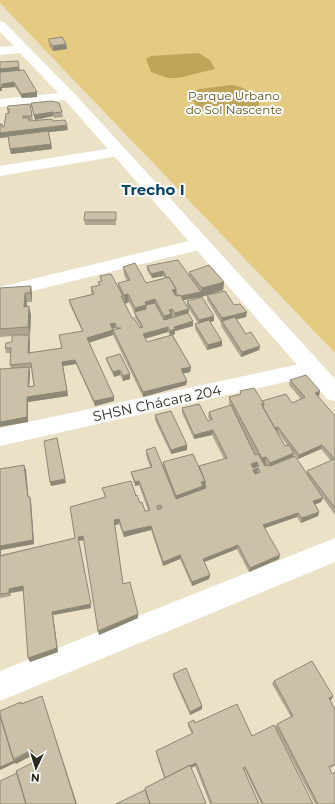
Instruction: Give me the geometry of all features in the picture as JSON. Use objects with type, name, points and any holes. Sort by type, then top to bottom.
[{"type":"street","points":[[0,25],[69,96],[335,393]]},
{"type":"street","points":[[0,51],[22,49]]},
{"type":"street","points":[[0,103],[69,96]]},
{"type":"street","points":[[0,171],[119,152]]},
{"type":"street","points":[[0,293],[201,244]]},
{"type":"street","name":"SHSN Chácara 204","points":[[0,436],[314,369]]},
{"type":"street","points":[[0,686],[335,550]]},
{"type":"green space","name":"Parque Urbano do Sol Nascente","points":[[0,0],[335,0],[335,353],[0,3]]},
{"type":"shaded area","points":[[199,53],[210,60],[215,69],[178,78],[168,78],[151,72],[146,59],[151,56]]},
{"type":"shaded area","points":[[231,85],[243,88],[260,100],[258,107],[246,113],[230,115],[212,113],[203,110],[197,106],[193,100],[192,92],[199,89]]},
{"type":"building","points":[[62,37],[66,44],[53,46],[49,42],[49,39]]},
{"type":"building","points":[[18,61],[19,67],[0,69],[0,62]]},
{"type":"building","points":[[24,70],[37,92],[21,94],[14,82],[2,84],[2,87],[0,87],[0,72]]},
{"type":"building","points":[[52,101],[59,103],[62,112],[34,115],[31,103]]},
{"type":"building","points":[[30,104],[32,116],[23,116],[23,118],[29,118],[29,121],[52,119],[53,121],[65,120],[67,125],[0,133],[0,124],[4,127],[6,114],[9,113],[9,109],[7,109],[8,106]]},
{"type":"building","points":[[48,131],[51,144],[10,149],[8,136]]},
{"type":"building","points":[[85,212],[116,212],[116,220],[84,220]]},
{"type":"building","points":[[178,260],[201,292],[178,296],[169,277],[167,278],[163,271],[151,274],[147,266]]},
{"type":"building","points":[[135,263],[146,283],[169,277],[176,289],[172,290],[176,296],[180,295],[189,309],[175,313],[172,309],[169,310],[171,314],[164,316],[155,299],[145,302],[146,305],[135,308],[128,294],[124,295],[118,283],[130,280],[123,267]]},
{"type":"building","points":[[209,265],[224,282],[202,288],[189,272]]},
{"type":"building","points":[[111,274],[123,296],[121,296],[132,318],[134,318],[140,328],[143,327],[134,312],[146,309],[146,305],[155,303],[164,320],[188,313],[193,321],[174,327],[175,329],[170,331],[168,327],[143,334],[147,342],[172,335],[191,367],[181,369],[187,381],[143,392],[113,330],[87,338],[114,397],[94,401],[75,360],[62,362],[67,391],[27,397],[27,417],[0,422],[0,369],[29,367],[28,387],[34,386],[31,363],[10,365],[11,348],[5,348],[6,343],[12,342],[12,335],[29,335],[28,353],[62,348],[59,335],[83,331],[69,300],[94,294],[91,287],[100,285],[98,282],[102,281],[100,276]],"holes":[[[115,323],[117,328],[121,328],[113,330],[110,324]]]},
{"type":"building","points":[[31,286],[30,293],[25,293],[24,307],[29,306],[28,327],[0,329],[0,288]]},
{"type":"building","points":[[225,291],[234,305],[240,304],[247,312],[222,318],[207,295]]},
{"type":"building","points":[[202,297],[214,316],[199,320],[187,301]]},
{"type":"building","points":[[235,317],[246,334],[251,332],[260,346],[242,352],[222,321]]},
{"type":"building","points":[[209,320],[222,341],[208,345],[195,324]]},
{"type":"building","points":[[120,354],[130,374],[123,376],[120,370],[113,372],[106,358]]},
{"type":"building","points":[[306,375],[320,391],[315,393],[335,416],[335,459],[322,445],[299,455],[278,427],[275,428],[263,407],[264,404],[262,401],[286,394],[292,403],[305,397],[290,380]]},
{"type":"building","points":[[254,388],[264,404],[261,404],[285,446],[289,445],[294,453],[270,463],[266,457],[262,458],[229,397],[241,394],[240,391]]},
{"type":"building","points":[[199,404],[208,421],[212,419],[209,412],[231,405],[255,455],[258,454],[265,466],[270,466],[295,456],[323,498],[313,501],[319,512],[302,518],[298,513],[263,525],[280,555],[250,568],[238,545],[203,559],[210,575],[192,582],[180,555],[163,562],[151,526],[123,532],[119,519],[114,520],[123,584],[130,582],[138,614],[98,631],[83,536],[78,537],[91,604],[52,612],[57,648],[28,658],[23,586],[9,589],[9,593],[0,594],[0,556],[75,538],[70,507],[106,497],[102,488],[131,481],[136,496],[137,495],[140,503],[142,502],[145,511],[150,510],[139,481],[135,482],[131,472],[152,467],[146,450],[155,447],[176,499],[206,488],[199,466],[227,458],[213,430],[194,435],[182,408]],"holes":[[[257,462],[259,466],[253,468],[251,464]],[[258,468],[260,472],[255,474],[253,470]],[[161,505],[162,508],[158,510],[157,506]]]},
{"type":"building","points":[[171,411],[187,445],[171,450],[155,415]]},
{"type":"building","points":[[57,438],[65,479],[50,482],[44,441]]},
{"type":"building","points":[[193,454],[205,481],[201,482],[203,486],[176,496],[163,462]]},
{"type":"building","points":[[334,459],[335,460],[335,508],[307,471]]},
{"type":"building","points":[[24,465],[28,497],[30,497],[33,540],[0,546],[0,469]]},
{"type":"building","points":[[312,661],[333,696],[329,698],[335,710],[335,764],[329,767],[332,774],[335,772],[335,804],[318,804],[277,724],[293,716],[274,681]]},
{"type":"building","points":[[186,668],[202,706],[190,712],[173,674]]},
{"type":"building","points":[[42,696],[76,804],[26,804],[16,771],[36,761],[32,750],[13,759],[0,711],[21,702],[21,704]]},
{"type":"building","points":[[237,704],[252,736],[274,725],[313,804],[263,804],[245,767],[243,768],[259,804],[212,804],[196,763],[165,778],[156,751],[193,733],[188,723],[194,720],[195,723]]},
{"type":"building","points":[[0,715],[14,761],[0,767]]},
{"type":"building","points":[[190,765],[206,803],[150,804],[145,788]]},
{"type":"building","points":[[17,773],[26,804],[0,804],[0,781]]},
{"type":"building","points":[[145,790],[150,804],[116,804]]},
{"type":"district","name":"Trecho I","points":[[153,189]]}]
